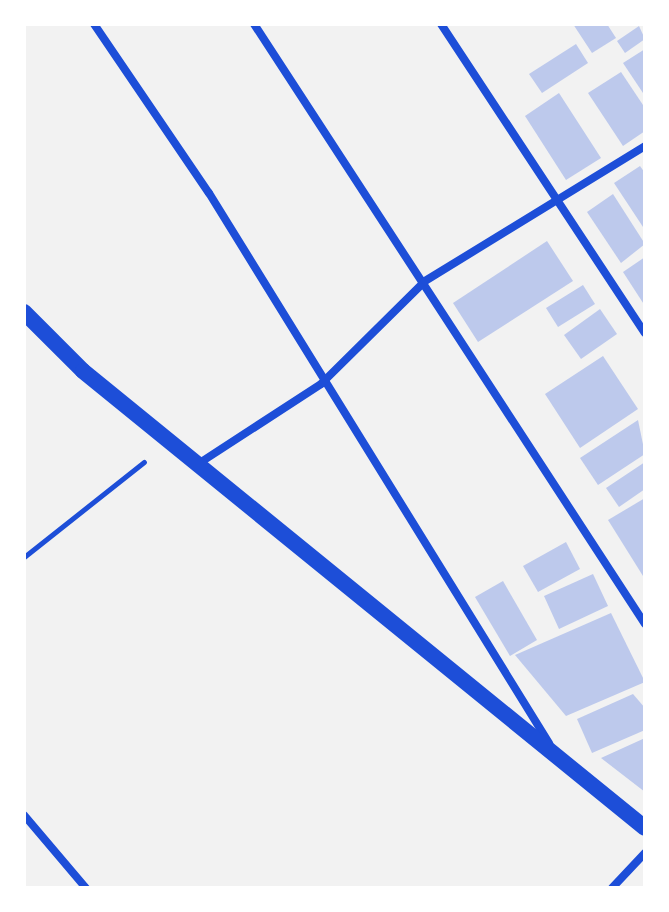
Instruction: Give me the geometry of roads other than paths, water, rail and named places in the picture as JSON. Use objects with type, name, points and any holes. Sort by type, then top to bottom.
[{"type":"main road","points":[[24,312],[197,464],[645,828]]},
{"type":"street","points":[[94,24],[209,193],[321,384],[557,756]]},
{"type":"street","points":[[254,24],[425,281],[645,624]]},
{"type":"street","points":[[441,24],[645,333]]},
{"type":"street","points":[[197,464],[321,384],[425,281],[645,146]]},
{"type":"street","points":[[24,815],[86,888]]},
{"type":"street","points":[[612,888],[645,853]]}]
